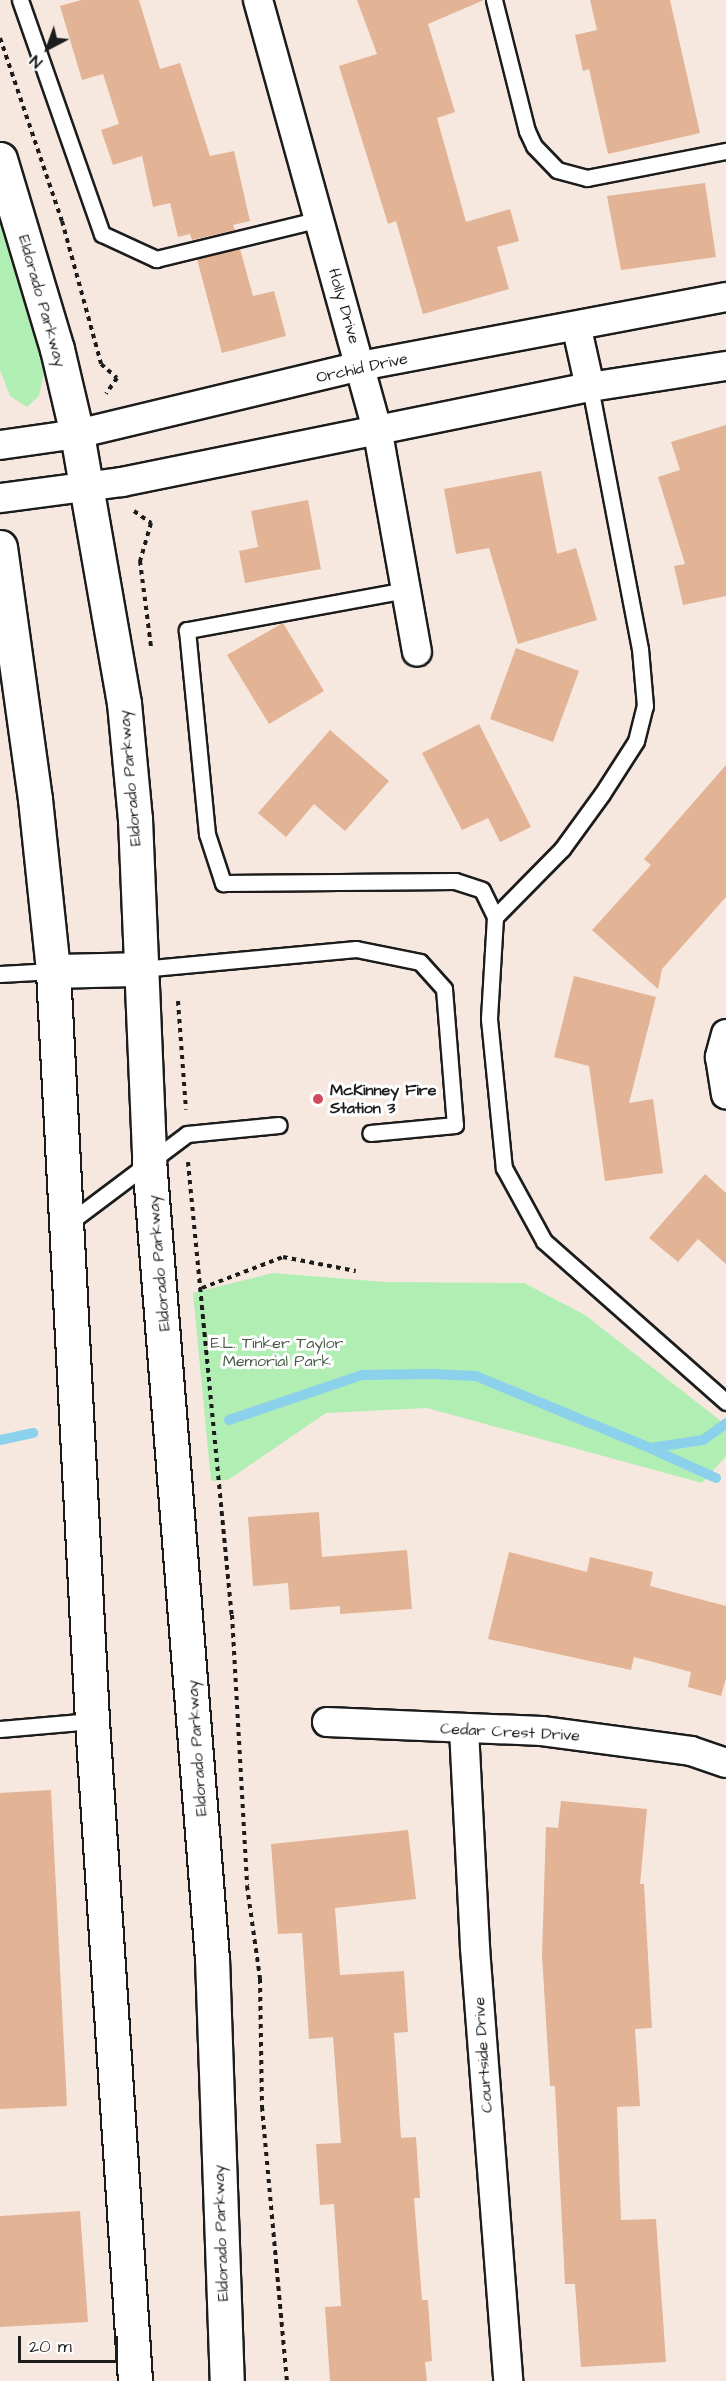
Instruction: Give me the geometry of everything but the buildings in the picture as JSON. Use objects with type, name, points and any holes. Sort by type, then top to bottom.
[{"type":"main road","name":"Eldorado Parkway","points":[[0,159],[57,350],[88,486],[124,702],[153,968],[149,1160],[212,1958],[228,2381]]},
{"type":"main road","points":[[0,547],[35,799],[53,971],[92,1721],[135,2381]]},
{"type":"main road","points":[[53,971],[153,968]]},
{"type":"street","name":"Holly Drive","points":[[258,0],[378,433],[417,652]]},
{"type":"street","name":"Orchid Drive","points":[[0,445],[77,434],[361,366],[577,329],[726,297]]},
{"type":"street","points":[[577,329],[590,387]]},
{"type":"street","points":[[0,498],[88,486],[378,433],[590,387],[726,366]]},
{"type":"street","points":[[726,1034],[720,1057],[726,1095]]},
{"type":"street","name":"Cedar Crest Drive","points":[[327,1722],[553,1732],[691,1751],[726,1763]]},
{"type":"street","name":"Courtside Drive","points":[[464,1729],[475,1948],[508,2381]]},
{"type":"lane","points":[[20,0],[102,234],[156,259],[320,219]]},
{"type":"lane","points":[[494,0],[527,132],[534,146],[557,170],[587,178],[726,151]]},
{"type":"lane","points":[[495,917],[562,849],[602,794],[636,741],[645,706],[640,649],[590,387]]},
{"type":"lane","points":[[406,590],[186,630],[207,834],[223,883],[455,881],[482,890],[495,917],[489,1019],[504,1168],[544,1241],[726,1402]]},
{"type":"lane","points":[[153,968],[356,949],[420,962],[444,989],[455,1125],[370,1133]]},
{"type":"lane","points":[[0,974],[53,971]]},
{"type":"lane","points":[[66,1225],[149,1160],[187,1134],[279,1125]]},
{"type":"lane","points":[[0,1730],[92,1721]]},
{"type":"path","points":[[129,507],[152,523],[140,561],[152,659]]},
{"type":"path","points":[[153,968],[182,1013],[187,1134],[232,1615],[247,1886],[260,1979],[263,2119],[286,2381]]},
{"type":"path","points":[[202,1288],[283,1257],[356,1271]]},
{"type":"green space","points":[[0,203],[44,373],[39,396],[27,407],[10,396],[0,370]]},
{"type":"green space","name":"E.L. Tinker Taylor Memorial Park","points":[[273,1273],[385,1282],[524,1283],[585,1315],[726,1425],[726,1456],[702,1483],[427,1408],[326,1413],[228,1480],[211,1481],[193,1293]]},
{"type":"waterway","points":[[229,1420],[362,1375],[431,1374],[476,1376],[650,1448],[703,1440],[726,1423]]},
{"type":"waterway","points":[[0,1440],[33,1433]]},
{"type":"waterway","points":[[654,1450],[716,1478]]},
{"type":"place","name":"McKinney Fire Station 3","points":[[318,1099]]}]
